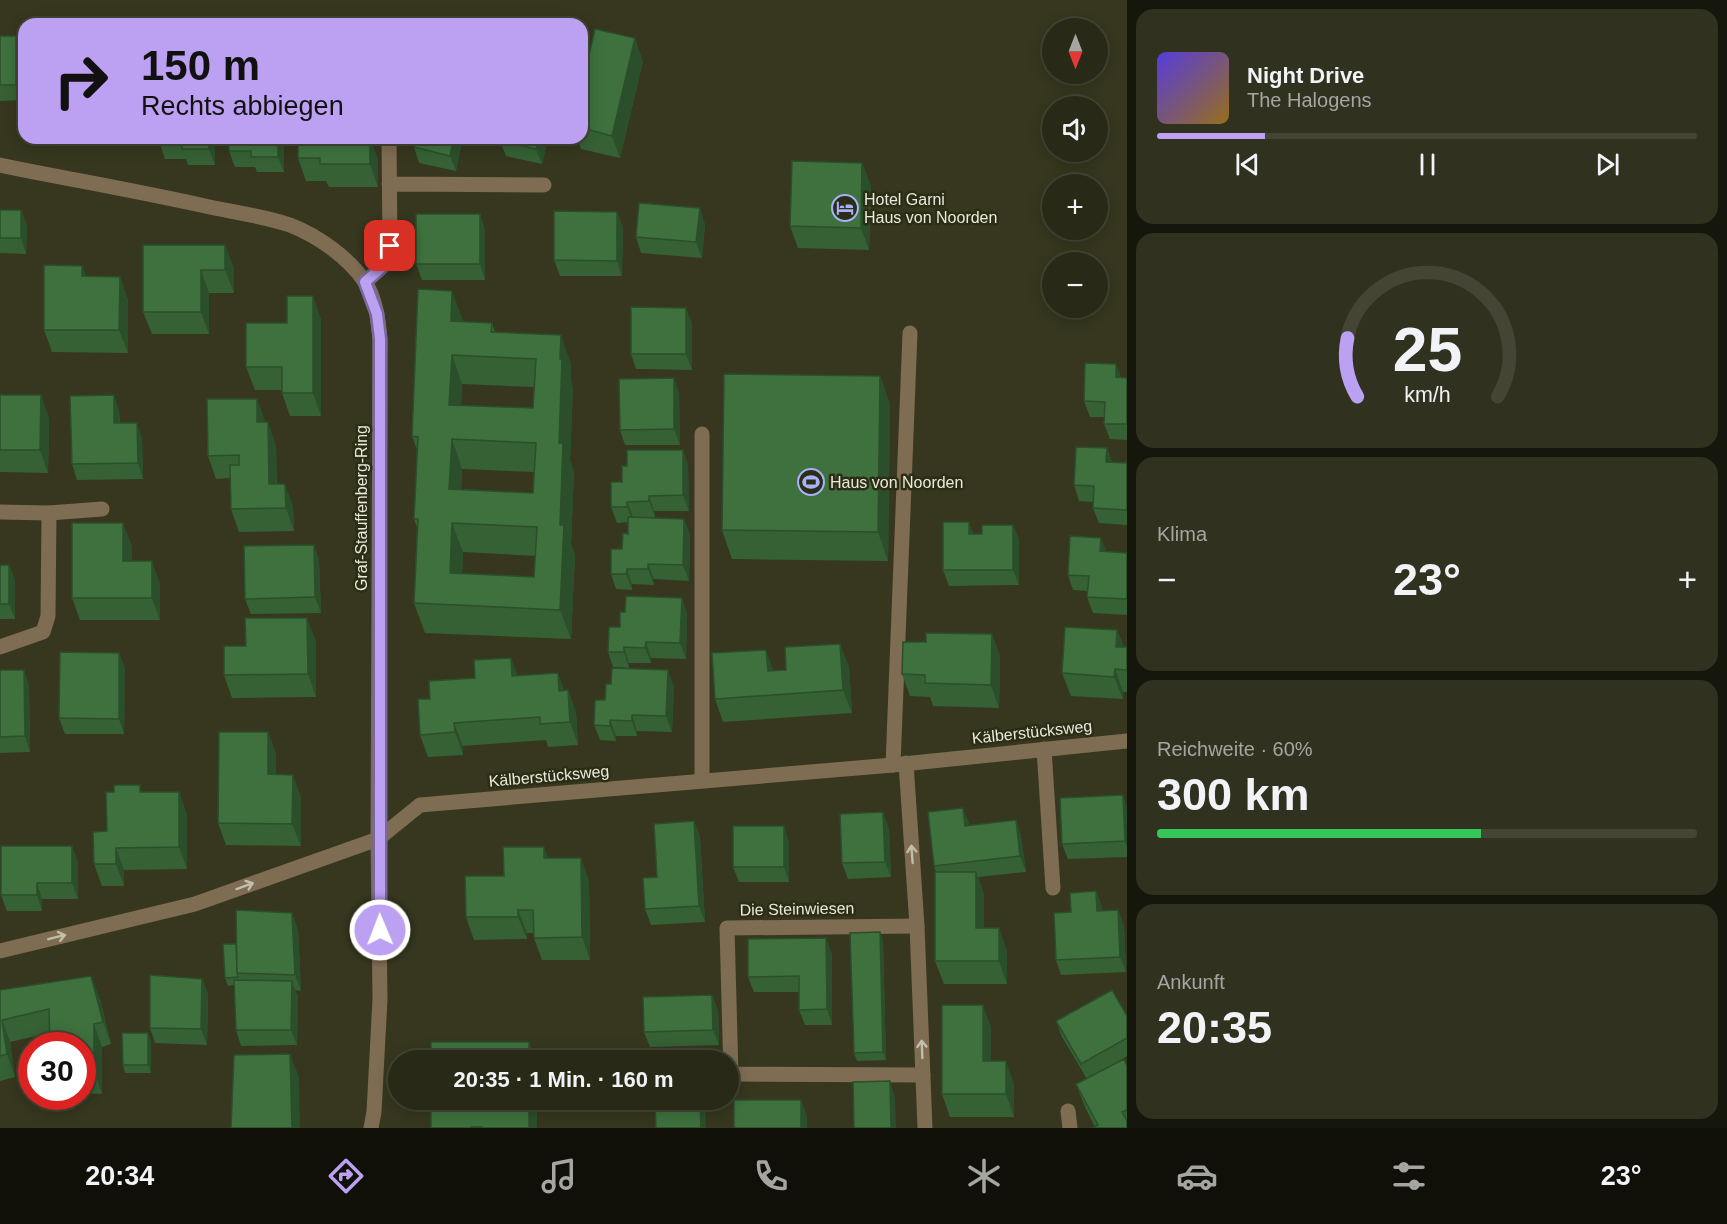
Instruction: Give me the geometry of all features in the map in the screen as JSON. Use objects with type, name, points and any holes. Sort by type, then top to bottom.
[{"type":"street","points":[[365,282],[382,267],[390,246],[388,144]]},
{"type":"street","name":"Graf-Stauffenberg-Ring","points":[[0,165],[289,225],[317,238],[342,257],[365,282],[377,314],[380,339],[378,838],[380,999],[374,1112],[371,1128]]},
{"type":"street","points":[[389,184],[544,185]]},
{"type":"street","points":[[910,333],[899,764],[917,926],[925,1128]]},
{"type":"street","points":[[702,434],[702,781]]},
{"type":"street","points":[[0,512],[49,513],[102,509]]},
{"type":"street","points":[[0,647],[43,632],[48,616],[49,513]]},
{"type":"street","name":"Kälberstücksweg","points":[[0,951],[195,904],[378,838],[420,805],[899,764],[1127,741]]},
{"type":"street","points":[[1044,749],[1053,888]]},
{"type":"street","name":"Die Steinwiesen","points":[[917,926],[727,928],[731,1074],[923,1075]]},
{"type":"street","points":[[1068,1112],[1070,1128]]},
{"type":"building","points":[[595,29],[635,38],[612,136],[588,130],[588,59]]},
{"type":"building","points":[[0,36],[16,36],[16,85],[0,85]]},
{"type":"building","points":[[182,144],[209,144],[209,149],[182,149]]},
{"type":"building","points":[[229,144],[278,144],[278,157],[251,157],[251,151],[229,151]]},
{"type":"building","points":[[298,144],[370,144],[370,164],[320,164],[320,158],[298,158]]},
{"type":"building","points":[[415,144],[453,144],[450,156],[414,147]]},
{"type":"building","points":[[514,144],[537,144],[536,149]]},
{"type":"building","points":[[792,161],[862,163],[861,228],[790,226]]},
{"type":"building","points":[[639,203],[700,208],[696,242],[636,237]]},
{"type":"building","points":[[0,210],[21,210],[21,238],[0,238]]},
{"type":"building","points":[[554,211],[617,212],[617,261],[554,260]]},
{"type":"building","points":[[416,214],[480,214],[480,264],[416,264]]},
{"type":"building","points":[[143,245],[225,245],[225,270],[201,270],[201,312],[143,312]]},
{"type":"building","points":[[44,265],[82,266],[82,276],[120,277],[119,330],[44,330]]},
{"type":"building","points":[[418,289],[452,291],[451,321],[492,323],[491,332],[561,335],[559,443],[563,443],[560,525],[564,525],[560,610],[414,603],[418,519],[414,519],[418,437],[412,436]],"holes":[[[452,355],[536,359],[533,408],[449,405]],[[452,439],[536,443],[533,493],[449,489]],[[452,523],[537,527],[534,577],[450,573]]]},
{"type":"building","points":[[287,296],[313,296],[313,393],[282,393],[282,367],[246,367],[246,323],[287,323]]},
{"type":"building","points":[[631,307],[686,308],[686,354],[631,354]]},
{"type":"building","points":[[1085,363],[1116,364],[1116,377],[1127,378],[1127,424],[1104,424],[1105,402],[1084,401]]},
{"type":"building","name":"Haus von Noorden","points":[[724,374],[880,376],[878,532],[722,530]]},
{"type":"building","points":[[674,378],[674,429],[620,430],[619,379]]},
{"type":"building","points":[[0,395],[41,395],[40,450],[0,450]]},
{"type":"building","points":[[114,395],[114,423],[137,423],[138,463],[72,464],[70,396]]},
{"type":"building","points":[[207,399],[257,399],[257,422],[268,422],[269,484],[285,484],[286,508],[231,509],[230,465],[239,465],[239,455],[208,456]]},
{"type":"building","points":[[1076,447],[1107,448],[1106,462],[1127,463],[1127,510],[1093,508],[1094,486],[1074,485]]},
{"type":"building","points":[[627,450],[683,450],[683,495],[649,496],[649,501],[627,502],[627,507],[611,507],[611,482],[622,482],[622,466],[627,466]]},
{"type":"building","points":[[628,517],[684,519],[683,565],[648,564],[648,569],[627,569],[626,574],[611,574],[611,549],[622,549],[623,533],[628,534]]},
{"type":"building","points":[[943,522],[969,522],[969,534],[982,534],[982,525],[1013,525],[1013,570],[943,570]]},
{"type":"building","points":[[72,523],[123,523],[123,561],[152,561],[152,598],[72,598]]},
{"type":"building","points":[[1070,536],[1101,538],[1100,551],[1127,553],[1127,599],[1087,597],[1089,576],[1068,575]]},
{"type":"building","points":[[314,545],[315,597],[245,599],[244,546]]},
{"type":"building","points":[[0,565],[9,565],[9,604],[0,604]]},
{"type":"building","points":[[626,596],[682,598],[680,643],[646,642],[645,648],[624,647],[624,652],[608,652],[609,627],[620,627],[620,612],[625,612]]},
{"type":"building","points":[[245,618],[307,618],[308,674],[224,675],[224,646],[246,646]]},
{"type":"building","points":[[1065,627],[1117,630],[1116,647],[1127,647],[1127,670],[1115,669],[1114,677],[1062,673]]},
{"type":"building","points":[[926,633],[992,634],[991,685],[925,683],[925,675],[902,674],[903,642],[926,642]]},
{"type":"building","points":[[840,644],[843,690],[715,699],[712,653],[766,650],[768,671],[786,670],[785,647]]},
{"type":"building","points":[[60,652],[119,653],[119,719],[59,718]]},
{"type":"building","points":[[511,658],[512,676],[558,673],[559,691],[568,690],[570,722],[540,724],[540,717],[454,723],[455,732],[420,735],[418,699],[430,699],[429,681],[475,678],[474,660]]},
{"type":"building","points":[[612,668],[668,670],[666,716],[632,715],[632,721],[610,720],[610,726],[594,725],[595,700],[605,700],[606,684],[611,684]]},
{"type":"building","points":[[0,670],[24,670],[25,736],[0,737]]},
{"type":"building","points":[[219,732],[268,732],[268,774],[293,775],[292,824],[218,823]]},
{"type":"building","points":[[114,785],[140,785],[140,792],[179,792],[179,847],[116,848],[116,864],[94,864],[93,832],[107,831],[106,792],[114,792]]},
{"type":"building","points":[[1123,795],[1125,841],[1062,844],[1060,798]]},
{"type":"building","points":[[963,808],[965,826],[1016,820],[1020,856],[934,866],[928,812]]},
{"type":"building","points":[[883,812],[885,862],[842,863],[840,814]]},
{"type":"building","points":[[694,821],[699,906],[645,909],[643,878],[657,877],[654,824]]},
{"type":"building","points":[[733,826],[784,826],[784,867],[733,867]]},
{"type":"building","points":[[1,846],[72,846],[72,883],[37,883],[37,895],[1,895]]},
{"type":"building","points":[[503,847],[544,847],[544,858],[581,858],[582,937],[534,938],[533,910],[518,910],[518,917],[466,917],[465,876],[504,876]]},
{"type":"building","points":[[935,872],[976,872],[976,928],[999,928],[999,961],[935,961]]},
{"type":"building","points":[[1096,891],[1097,911],[1118,910],[1120,957],[1056,960],[1054,913],[1071,912],[1070,893]]},
{"type":"building","points":[[236,910],[292,913],[295,975],[237,973]]},
{"type":"building","points":[[880,932],[883,1052],[854,1053],[850,933]]},
{"type":"building","points":[[826,938],[827,1009],[799,1010],[799,976],[748,977],[748,939]]},
{"type":"building","points":[[223,944],[236,944],[238,977],[225,978]]},
{"type":"building","points":[[150,975],[202,979],[201,1029],[150,1028]]},
{"type":"building","points":[[91,976],[103,1022],[94,1024],[94,1032],[50,1032],[49,1009],[2,1020],[7,1054],[0,1056],[0,990]]},
{"type":"building","points":[[234,980],[292,981],[291,1030],[236,1030]]},
{"type":"building","points":[[1112,990],[1127,1016],[1127,1038],[1081,1064],[1056,1021]]},
{"type":"building","points":[[712,995],[713,1030],[644,1032],[643,997]]},
{"type":"building","points":[[942,1005],[983,1005],[983,1061],[1006,1061],[1006,1094],[942,1094]]},
{"type":"building","points":[[122,1033],[148,1033],[148,1065],[123,1065]]},
{"type":"building","points":[[431,1042],[529,1042],[529,1050],[431,1050]]},
{"type":"building","points":[[290,1054],[292,1128],[231,1128],[234,1055]]},
{"type":"building","points":[[1124,1059],[1127,1066],[1127,1110],[1122,1112],[1127,1121],[1127,1128],[1093,1128],[1098,1125],[1076,1084]]},
{"type":"building","points":[[890,1081],[891,1128],[854,1128],[853,1082]]},
{"type":"building","points":[[739,1100],[801,1100],[801,1128],[734,1128],[734,1110],[739,1110]]},
{"type":"building","points":[[431,1110],[529,1110],[529,1128],[431,1128]]},
{"type":"building","points":[[655,1110],[700,1110],[701,1128],[656,1128]]},
{"type":"place","name":"Hotel Garni Haus von Noorden","points":[[845,208]]},
{"type":"place","name":"Haus von Noorden","points":[[811,482]]},
{"type":"route","points":[[380,930],[378,838],[380,339],[373,298],[365,282],[382,267],[390,246]]}]
